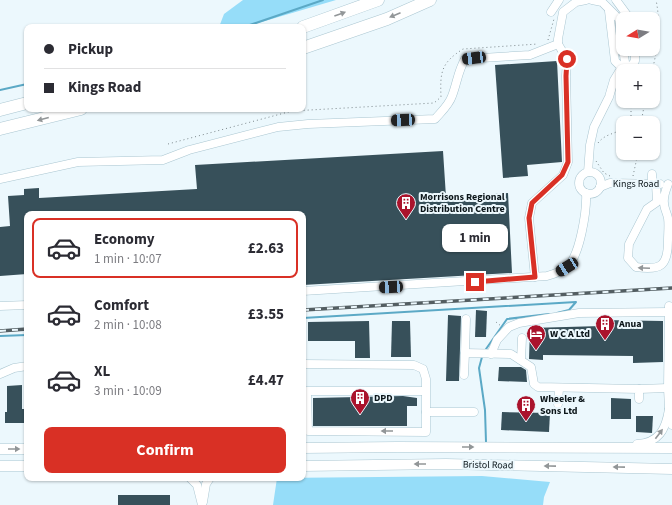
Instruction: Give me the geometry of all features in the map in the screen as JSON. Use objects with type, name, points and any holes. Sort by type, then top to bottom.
[{"type":"highway","points":[[306,26],[378,0]]},
{"type":"highway","points":[[306,47],[388,18],[430,0]]},
{"type":"highway","points":[[0,110],[24,104]]},
{"type":"highway","points":[[0,129],[69,112]]},
{"type":"main road","name":"Bristol Road","points":[[306,448],[672,448]]},
{"type":"main road","points":[[0,449],[24,449]]},
{"type":"main road","name":"Bristol Road","points":[[306,466],[446,464],[672,469]]},
{"type":"main road","points":[[0,466],[24,466]]},
{"type":"street","points":[[551,12],[559,0]]},
{"type":"street","points":[[535,277],[529,218],[532,203],[562,175],[568,162],[567,59],[558,44],[560,23],[563,12],[576,2],[586,0]]},
{"type":"street","points":[[592,0],[602,2],[616,17]]},
{"type":"street","points":[[616,0],[625,12]]},
{"type":"street","points":[[609,11],[615,61],[618,64]]},
{"type":"street","points":[[0,179],[78,162],[163,160],[189,150],[278,127],[308,124],[435,119],[452,97],[460,68],[465,59],[530,55],[558,44]]},
{"type":"street","points":[[306,291],[475,282],[547,276],[558,273],[567,267],[575,258],[589,194],[600,183],[591,172],[592,160],[590,145],[594,127],[616,78]]},
{"type":"street","points":[[589,194],[580,188],[580,179],[591,172]]},
{"type":"street","points":[[652,174],[657,202],[647,210],[629,244],[628,258],[636,267],[645,269],[660,267],[665,263],[667,257],[668,218],[664,205],[664,198],[670,184]]},
{"type":"street","name":"Kings Road","points":[[600,183],[612,180],[633,184],[670,184]]},
{"type":"street","points":[[0,306],[24,305]]},
{"type":"street","name":"Bristol Road","points":[[491,354],[497,340],[509,327],[519,323],[579,312],[669,309],[671,364],[668,388],[669,409],[672,424]]},
{"type":"street","points":[[464,375],[466,319]]},
{"type":"street","points":[[521,360],[522,338]]},
{"type":"street","points":[[465,353],[511,354],[531,367],[534,384],[538,387],[639,389],[668,388]]},
{"type":"street","points":[[306,364],[414,365],[423,369],[426,379],[426,391],[426,432],[308,431],[307,391],[426,391]]},
{"type":"street","points":[[4,370],[24,367]]},
{"type":"street","points":[[558,404],[559,388]]},
{"type":"street","points":[[639,389],[639,399]]},
{"type":"street","name":"Bristol Road","points":[[554,447],[568,444],[646,444],[653,441],[659,435],[665,425],[669,409]]},
{"type":"street","points":[[426,412],[474,412]]},
{"type":"street","points":[[306,443],[356,448]]},
{"type":"street","points":[[193,481],[196,485],[202,505]]},
{"type":"street","points":[[202,505],[206,484],[208,481]]},
{"type":"path","points":[[653,64],[658,40],[659,19],[656,0]]},
{"type":"path","points":[[306,110],[434,103],[441,97],[440,85],[443,67],[455,54],[463,49],[539,44]]},
{"type":"path","points":[[168,144],[290,112]]},
{"type":"path","points":[[596,146],[606,135],[616,132]]},
{"type":"path","points":[[592,160],[612,180]]},
{"type":"path","points":[[633,184],[632,175],[636,160]]},
{"type":"shaded area","points":[[243,0],[336,0],[255,24],[220,24],[224,14]]},
{"type":"shaded area","points":[[482,476],[550,482],[544,497],[543,505],[273,505],[277,481],[306,481],[306,478]]},
{"type":"building","points":[[557,61],[562,162],[527,165],[528,176],[503,178],[495,65]]},
{"type":"building","name":"Morrisons Regional Distribution Centre","points":[[443,151],[446,197],[508,193],[512,273],[306,285],[306,211],[24,211],[24,274],[0,276],[0,227],[10,226],[8,196],[24,195],[24,189],[39,188],[39,198],[197,189],[195,165]]},
{"type":"building","points":[[476,310],[487,311],[486,337],[475,337]]},
{"type":"building","points":[[448,315],[461,316],[459,381],[446,381]]},
{"type":"building","name":"Anua","points":[[602,320],[663,321],[663,362],[633,363],[633,356],[543,355],[543,360],[529,359],[530,328],[602,326]]},
{"type":"building","points":[[369,321],[370,358],[355,358],[355,341],[308,341],[308,322]]},
{"type":"building","points":[[392,321],[410,321],[411,357],[391,357]]},
{"type":"building","points":[[499,367],[521,367],[526,370],[527,382],[498,381]]},
{"type":"building","points":[[22,385],[22,409],[24,409],[24,423],[5,423],[5,412],[7,412],[7,386]]},
{"type":"building","name":"DPD","points":[[403,396],[417,398],[417,406],[407,406],[407,426],[313,426],[313,398]]},
{"type":"building","points":[[611,398],[631,399],[631,419],[611,419]]},
{"type":"building","name":"Wheeler & Sons Ltd","points":[[502,412],[550,413],[549,432],[501,430]]},
{"type":"building","points":[[636,416],[653,416],[652,433],[636,432]]},
{"type":"building","points":[[118,495],[170,495],[170,505],[118,505]]},
{"type":"waterway","points":[[253,24],[323,0]]},
{"type":"waterway","points":[[0,90],[24,85]]},
{"type":"waterway","points":[[306,318],[576,302],[569,310],[557,313]]},
{"type":"waterway","points":[[486,349],[507,319],[549,314]]},
{"type":"waterway","points":[[0,336],[24,335]]},
{"type":"waterway","points":[[482,357],[479,368],[485,410],[486,442]]},
{"type":"railway","points":[[306,310],[672,288]]},
{"type":"railway","points":[[0,331],[24,329]]},
{"type":"place","name":"Morrisons Regional Distribution Centre","points":[[406,220]]},
{"type":"place","name":"Anua","points":[[605,341]]},
{"type":"place","name":"W C A Ltd","points":[[536,351]]},
{"type":"place","name":"DPD","points":[[360,415]]},
{"type":"place","name":"Wheeler & Sons Ltd","points":[[526,422]]},
{"type":"route","points":[[475,282],[535,277],[529,218],[532,203],[562,175],[568,162],[566,119],[567,59]]}]
